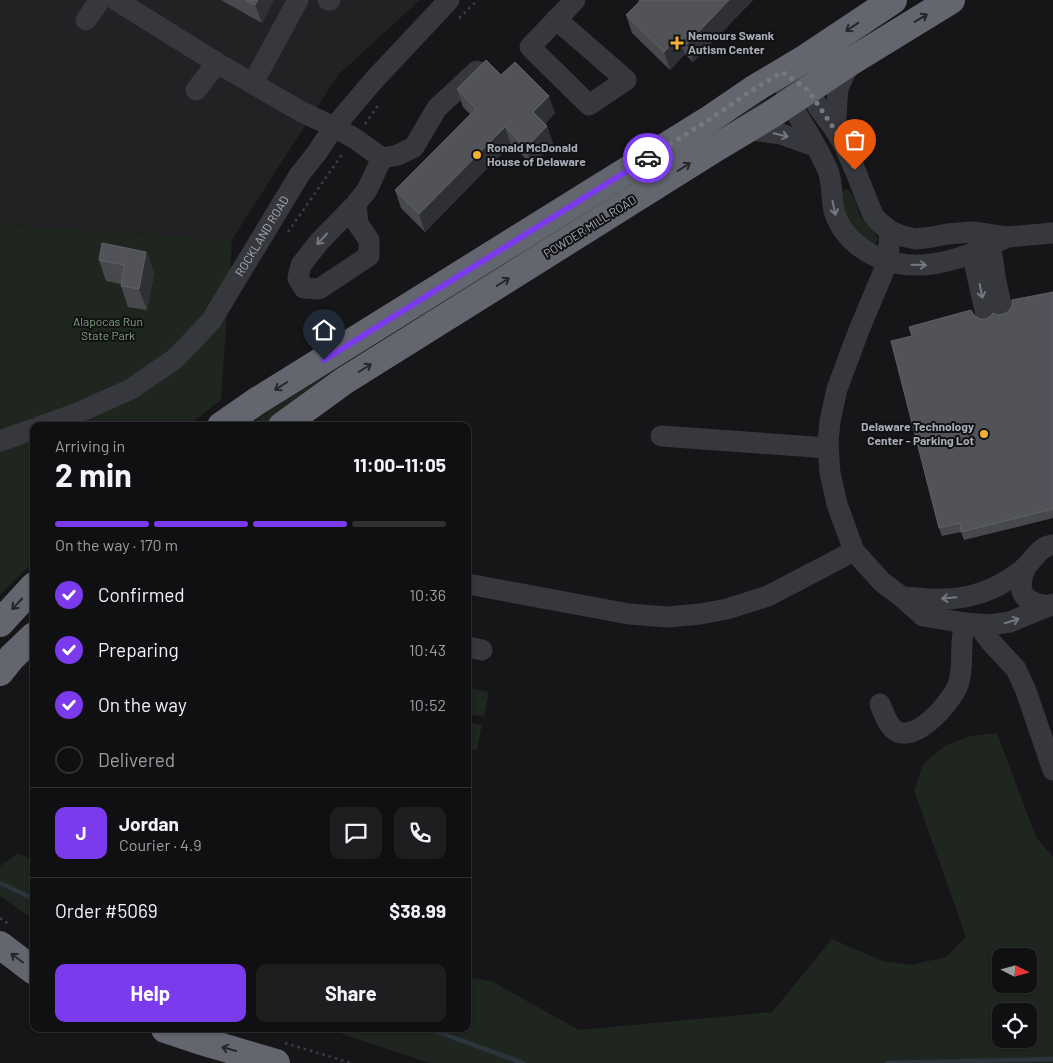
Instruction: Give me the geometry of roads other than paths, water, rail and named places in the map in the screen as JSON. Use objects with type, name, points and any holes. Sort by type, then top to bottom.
[{"type":"highway","points":[[227,422],[257,401],[707,121],[893,0]]},
{"type":"highway","name":"POWDER MILL ROAD","points":[[288,422],[344,381],[951,0]]},
{"type":"highway","points":[[0,623],[30,590]]},
{"type":"highway","points":[[0,672],[30,640]]},
{"type":"highway","points":[[0,945],[30,968]]},
{"type":"highway","points":[[174,1032],[198,1040],[277,1052]]},
{"type":"street","points":[[86,20],[100,0]]},
{"type":"street","points":[[116,0],[217,63],[302,112],[354,138],[382,158],[398,155],[414,147],[437,108],[479,69]]},
{"type":"street","points":[[253,83],[298,0]]},
{"type":"street","name":"ROCKLAND ROAD","points":[[52,422],[131,388],[176,358],[211,321],[300,174],[334,127],[374,80],[449,0]]},
{"type":"street","points":[[556,19],[574,0]]},
{"type":"street","points":[[835,130],[838,88],[850,62]]},
{"type":"street","points":[[196,90],[217,63]]},
{"type":"street","points":[[782,72],[798,96],[835,130],[845,147],[873,216],[879,222],[890,231],[916,239],[973,232],[989,242],[995,278],[994,313]]},
{"type":"street","points":[[798,96],[798,116],[828,168],[835,214],[849,238],[870,254],[888,261],[924,266],[950,261],[989,242],[1053,234]]},
{"type":"street","points":[[745,129],[781,134],[815,146]]},
{"type":"street","points":[[356,204],[367,190],[382,158]]},
{"type":"street","points":[[890,231],[888,261],[837,389],[830,421],[828,448],[830,473],[837,504],[854,550],[882,582],[923,616],[990,625],[1010,622],[1051,605]]},
{"type":"street","points":[[0,441],[30,430]]},
{"type":"street","points":[[661,436],[828,448]]},
{"type":"street","points":[[1051,605],[1030,601],[1020,587],[1026,567],[1039,551],[1049,545],[1053,545]]},
{"type":"street","points":[[471,585],[629,614],[668,617],[727,609],[768,596],[854,550]]},
{"type":"street","points":[[902,597],[946,599],[969,596],[1000,584],[1026,567]]},
{"type":"street","points":[[880,704],[890,726],[899,732],[910,732],[934,718],[947,704],[958,685],[962,661],[962,641],[972,624]]},
{"type":"street","points":[[972,624],[1016,669],[1026,691],[1053,770]]},
{"type":"waterway","points":[[0,883],[30,897]]},
{"type":"waterway","points":[[438,1032],[523,1063]]},
{"type":"waterway","points":[[887,1063],[1053,1059]]},
{"type":"place","name":"Nemours Swank Autism Center","points":[[677,43]]},
{"type":"place","name":"Ronald McDonald House of Delaware","points":[[477,155]]},
{"type":"place","name":"Delaware Technology Center - Parking Lot","points":[[984,434]]},
{"type":"park label","name":"Alapocas Run State Park","points":[[108,329]]}]
